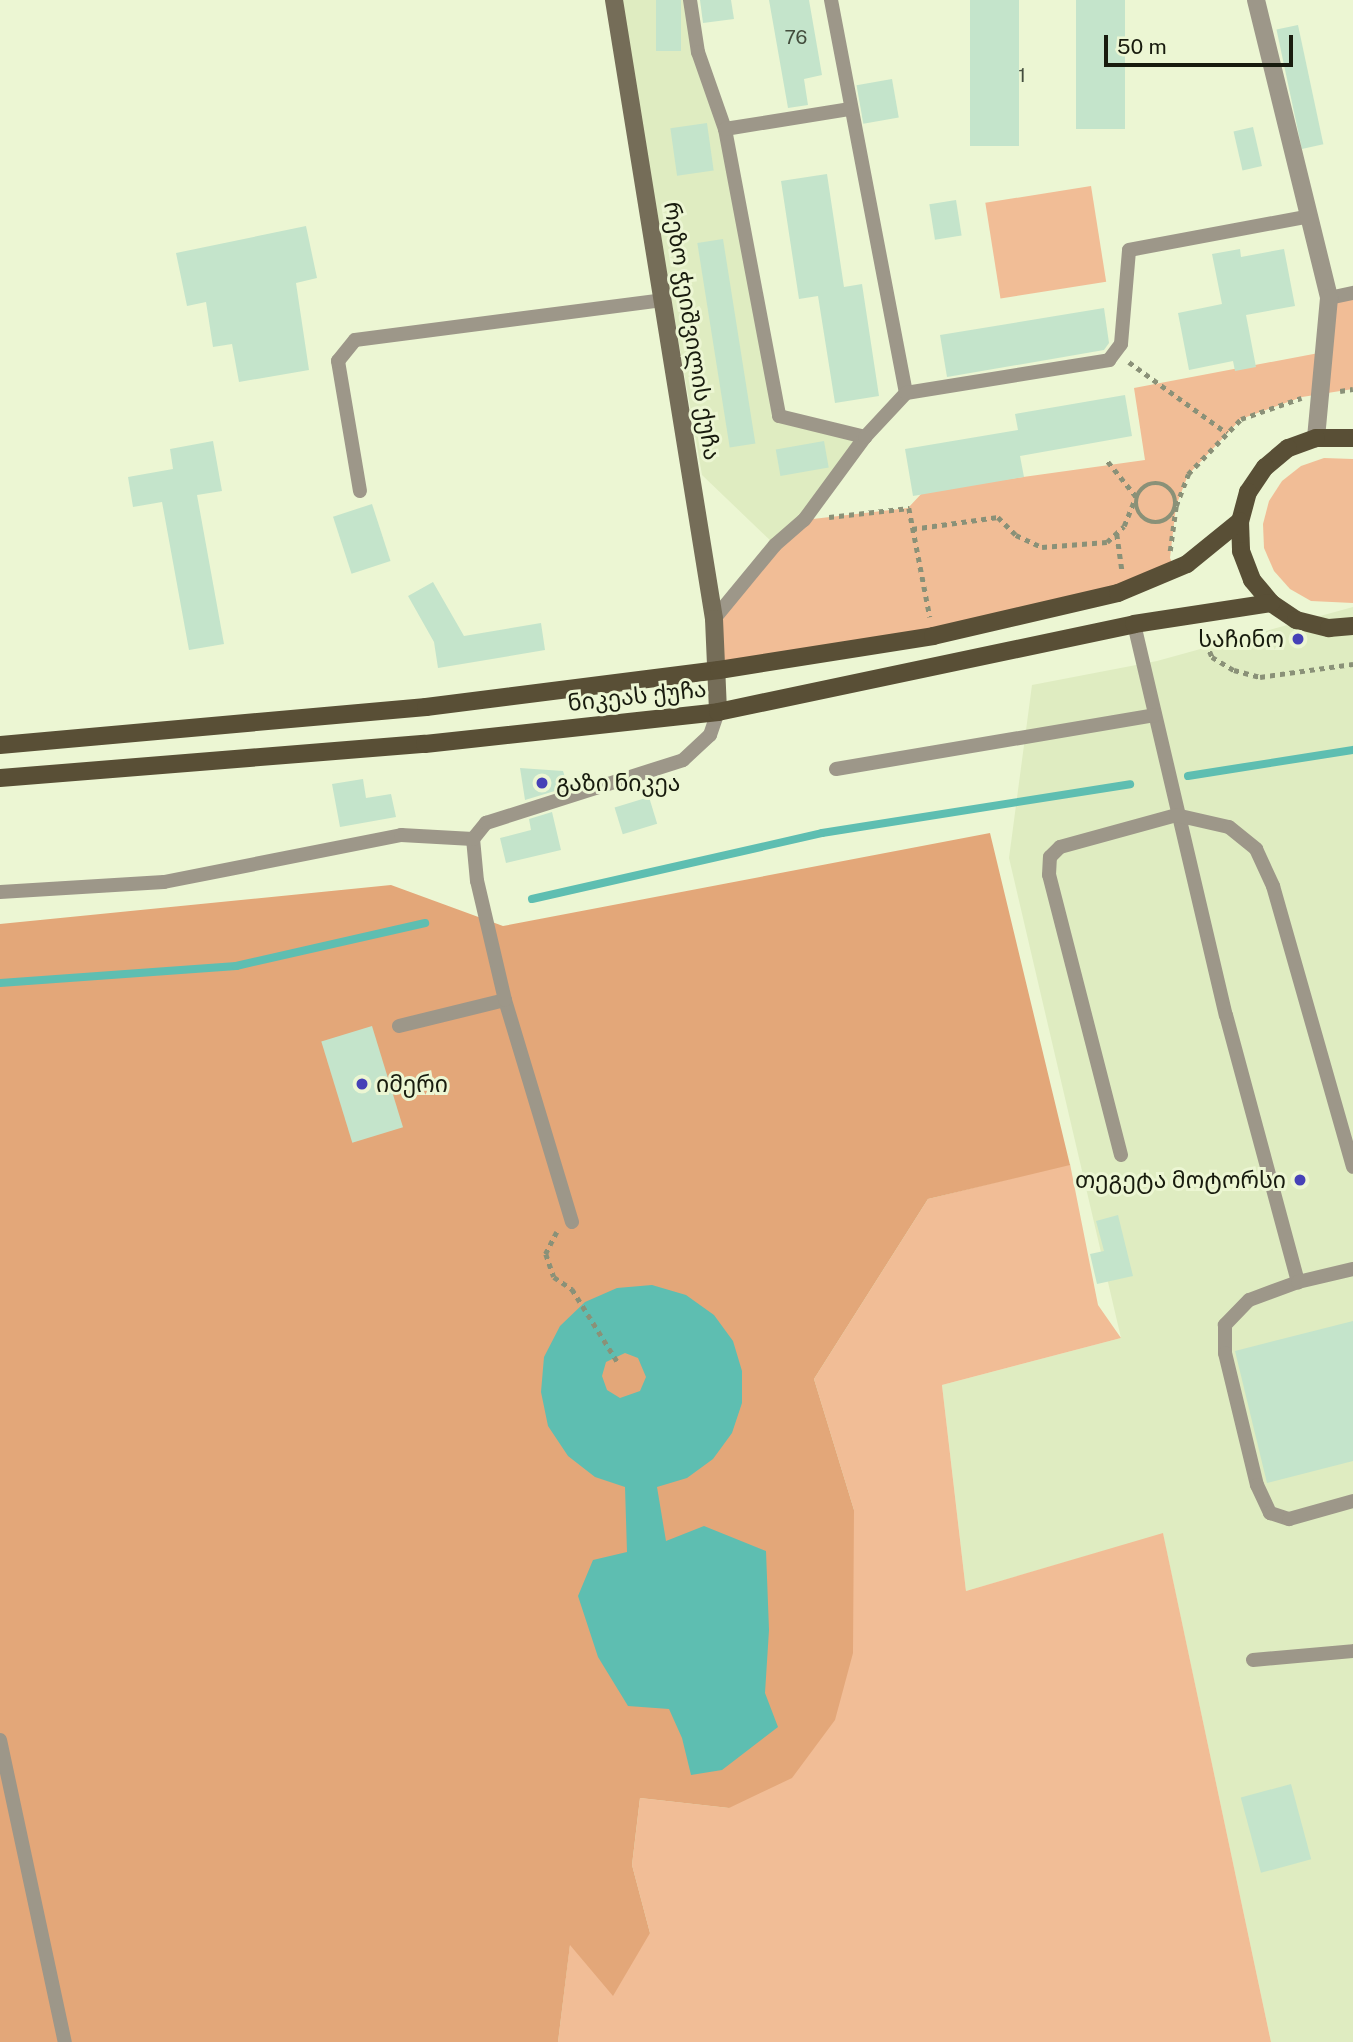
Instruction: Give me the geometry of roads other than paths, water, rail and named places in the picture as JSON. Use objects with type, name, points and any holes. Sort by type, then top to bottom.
[{"type":"main road","name":"რეზო ჭეიშვილის ქუჩა","points":[[614,0],[713,619],[719,670],[719,712]]},
{"type":"main road","points":[[1353,438],[1316,438],[1288,448],[1265,467],[1248,492],[1240,521],[1241,551],[1252,580],[1271,603],[1296,620],[1329,628],[1353,626]]},
{"type":"main road","name":"ნიკეას ქუჩა","points":[[0,745],[426,707],[719,670],[933,636],[1125,590],[1187,564],[1240,521]]},
{"type":"main road","name":"ნიკეას ქუჩა","points":[[0,778],[425,744],[719,712],[1134,624],[1271,603]]},
{"type":"street","points":[[1256,0],[1306,217],[1329,298],[1316,438]]},
{"type":"lane","points":[[690,0],[698,52],[725,129],[779,416],[865,437]]},
{"type":"lane","points":[[831,0],[906,393]]},
{"type":"lane","points":[[725,129],[850,109]]},
{"type":"lane","points":[[713,619],[775,545],[804,520],[865,437],[906,393],[1109,360],[1116,352],[1129,250],[1306,217]]},
{"type":"lane","points":[[1329,298],[1353,293]]},
{"type":"lane","points":[[360,491],[338,361],[355,340],[662,300]]},
{"type":"lane","points":[[1134,624],[1176,815],[1298,1282]]},
{"type":"lane","points":[[572,1222],[505,1000],[477,881],[473,839],[486,823],[683,760],[710,735],[719,712]]},
{"type":"lane","points":[[836,769],[1154,715]]},
{"type":"lane","points":[[1121,1155],[1049,875],[1050,857],[1060,847],[1176,815],[1229,827],[1256,849],[1273,886],[1353,1167]]},
{"type":"lane","points":[[0,892],[164,882],[401,835],[473,839]]},
{"type":"lane","points":[[399,1026],[505,1000]]},
{"type":"lane","points":[[1353,1269],[1298,1282],[1249,1300],[1225,1325],[1225,1353],[1256,1485],[1270,1513],[1289,1519],[1353,1501]]},
{"type":"lane","points":[[1253,1660],[1353,1651]]},
{"type":"lane","points":[[0,1740],[65,2042]]},
{"type":"water","points":[[652,1285],[686,1295],[714,1315],[733,1341],[742,1371],[742,1403],[732,1433],[713,1459],[687,1478],[657,1487],[666,1541],[704,1526],[766,1551],[769,1630],[765,1693],[778,1727],[722,1770],[691,1775],[682,1738],[669,1709],[628,1706],[598,1657],[578,1596],[593,1560],[627,1552],[625,1487],[595,1477],[568,1456],[548,1426],[541,1392],[544,1357],[560,1326],[585,1302],[617,1288]],"holes":[[[625,1353],[638,1358],[646,1377],[640,1391],[620,1398],[607,1390],[602,1376],[606,1362]]]},
{"type":"waterway","points":[[1188,776],[1353,750]]},
{"type":"waterway","points":[[532,899],[822,833],[1130,784]]},
{"type":"waterway","points":[[0,983],[236,966],[425,923]]},
{"type":"place","name":"საჩინო","points":[[1298,639]]},
{"type":"place","name":"გაზი ნიკეა","points":[[542,783]]},
{"type":"place","name":"იმერი","points":[[362,1084]]},
{"type":"place","name":"თეგეტა მოტორსი","points":[[1300,1180]]}]
